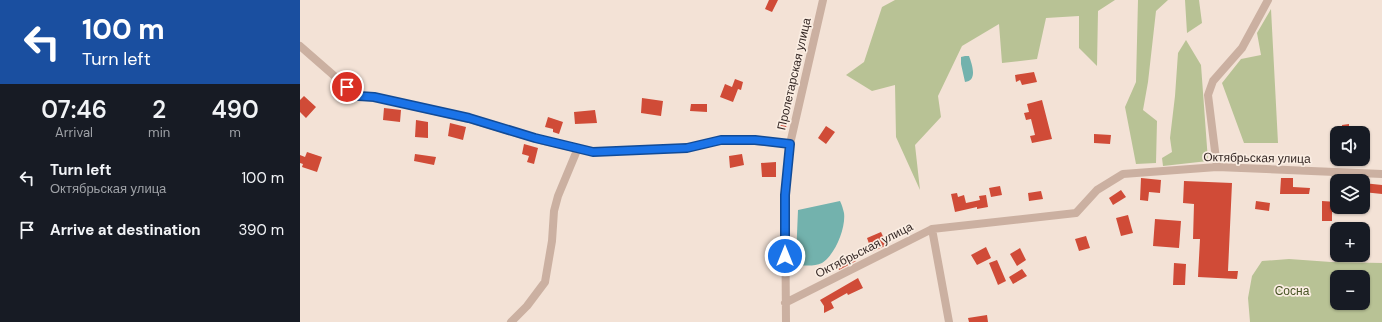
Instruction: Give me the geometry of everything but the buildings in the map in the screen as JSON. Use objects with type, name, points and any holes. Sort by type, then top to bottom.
[{"type":"street","name":"Пролетарская улица","points":[[786,322],[785,195],[790,144],[823,0]]},
{"type":"street","points":[[1217,167],[1208,95],[1213,81],[1242,48],[1268,0]]},
{"type":"street","points":[[300,46],[359,96],[374,97],[462,117],[535,138],[593,152],[687,148],[721,140],[755,140],[790,144]]},
{"type":"street","points":[[511,322],[527,306],[545,282],[552,241],[554,211],[558,196],[578,148]]},
{"type":"street","name":"Октябрьская улица","points":[[785,303],[932,229],[1076,213],[1097,190],[1123,174],[1217,167],[1382,174]]},
{"type":"street","name":"Октябрьская улица","points":[[932,229],[948,322]]},
{"type":"green space","points":[[895,0],[1115,0],[1098,11],[1097,66],[1079,48],[1079,16],[1046,18],[1037,59],[1002,63],[999,24],[962,46],[938,96],[941,117],[915,145],[920,190],[896,137],[895,85],[872,91],[846,75],[864,62],[882,7]]},
{"type":"green space","points":[[1138,0],[1168,0],[1156,11],[1148,82],[1143,110],[1157,121],[1156,163],[1136,164],[1125,107],[1136,82]]},
{"type":"green space","points":[[1185,0],[1199,0],[1202,23],[1187,33]]},
{"type":"green space","points":[[1271,9],[1278,143],[1244,143],[1222,83],[1241,59],[1261,55],[1257,33]]},
{"type":"green space","points":[[1186,40],[1201,65],[1208,161],[1163,166],[1162,158],[1172,152],[1170,138],[1178,53]]},
{"type":"green space","name":"Сосна","points":[[1289,259],[1330,262],[1382,263],[1382,322],[1250,322],[1248,298],[1252,276],[1262,261]]},
{"type":"water","points":[[969,56],[973,75],[972,79],[965,82],[961,57]]},
{"type":"water","points":[[840,201],[844,213],[844,219],[839,241],[835,248],[822,263],[811,266],[800,265],[796,258],[798,210]]},
{"type":"route","points":[[347,87],[359,96],[374,97],[469,118],[535,138],[593,152],[687,148],[721,140],[755,140],[790,144],[785,195],[785,256]]}]
